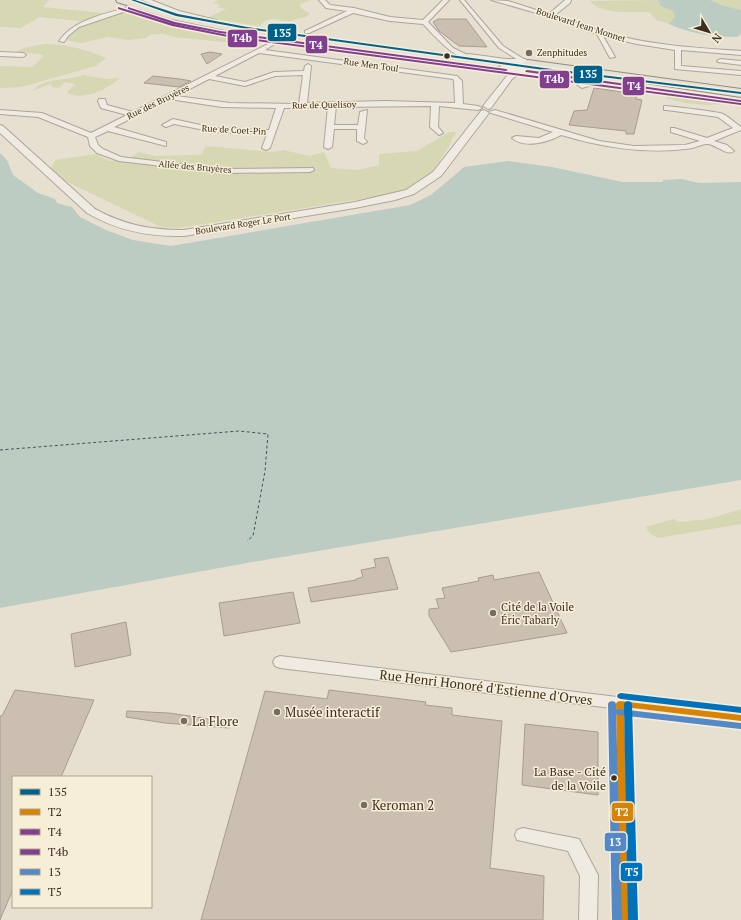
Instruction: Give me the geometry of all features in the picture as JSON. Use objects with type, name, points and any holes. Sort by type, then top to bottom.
[{"type":"main road","points":[[121,0],[136,2],[177,15],[221,24],[348,43],[469,57]]},
{"type":"main road","points":[[136,2],[183,19],[276,34],[662,84]]},
{"type":"main road","points":[[543,69],[741,94]]},
{"type":"main road","points":[[565,74],[662,84]]},
{"type":"street","points":[[322,0],[328,7],[357,11],[390,19],[425,22],[455,0],[509,57],[510,64]]},
{"type":"street","name":"Boulevard Jean Monnet","points":[[494,0],[550,16],[600,33],[639,43],[741,53]]},
{"type":"street","points":[[550,16],[568,2],[568,0]]},
{"type":"street","points":[[62,41],[66,35],[78,26],[136,2],[213,20]]},
{"type":"street","points":[[307,32],[352,11],[357,11]]},
{"type":"street","points":[[425,22],[428,27],[451,49],[469,57],[565,74],[581,82],[585,86]]},
{"type":"street","points":[[600,33],[600,37],[612,57]]},
{"type":"street","name":"Rue des Bruyères","points":[[90,136],[170,97],[279,40],[280,36],[276,34]]},
{"type":"street","points":[[678,48],[677,68],[741,73]]},
{"type":"street","points":[[502,49],[503,58],[510,64]]},
{"type":"street","points":[[502,49],[510,64]]},
{"type":"street","name":"Rue Men Toul","points":[[260,50],[455,77],[458,81],[459,106]]},
{"type":"street","points":[[0,54],[23,55]]},
{"type":"street","points":[[303,105],[307,73],[311,57]]},
{"type":"street","points":[[720,61],[741,63]]},
{"type":"street","name":"Boulevard Roger Le Port","points":[[0,128],[91,211],[105,220],[130,229],[165,233],[184,233],[355,205],[395,197],[410,192],[437,174],[486,110],[509,77],[510,64]]},
{"type":"street","points":[[209,77],[245,84],[274,74],[307,73]]},
{"type":"street","name":"Rue de Quelisoy","points":[[170,97],[230,105],[281,106],[435,104],[459,106],[486,110],[608,145],[606,151],[632,154],[634,148],[679,148],[707,141]]},
{"type":"street","points":[[102,101],[104,106],[133,114]]},
{"type":"street","points":[[435,104],[434,127],[439,133]]},
{"type":"street","points":[[328,147],[332,105]]},
{"type":"street","points":[[266,148],[281,106]]},
{"type":"street","points":[[667,108],[720,115],[740,126]]},
{"type":"street","points":[[0,112],[39,115],[90,136]]},
{"type":"street","points":[[363,142],[360,139],[360,130],[362,127],[364,112]]},
{"type":"street","points":[[0,121],[24,113]]},
{"type":"street","name":"Rue de Coet-Pin","points":[[169,123],[214,130],[272,132]]},
{"type":"street","points":[[707,141],[740,126]]},
{"type":"street","points":[[329,127],[362,127]]},
{"type":"street","points":[[107,128],[163,144]]},
{"type":"street","points":[[674,130],[724,147],[730,151]]},
{"type":"street","points":[[516,138],[537,142],[560,132]]},
{"type":"street","name":"Allée des Bruyères","points":[[90,136],[94,146],[100,151],[119,159],[222,170],[310,170]]},
{"type":"street","name":"Rue Henri Honoré d'Estienne d'Orves","points":[[280,662],[741,718]]},
{"type":"street","points":[[620,704],[624,920]]},
{"type":"street","points":[[523,835],[573,844],[589,875],[588,920]]},
{"type":"green space","points":[[0,0],[49,0],[43,7],[113,14],[135,8],[199,26],[273,37],[276,39],[270,42],[243,38],[233,43],[174,37],[163,34],[152,34],[146,38],[128,40],[108,37],[82,43],[60,39],[81,21],[39,17],[21,28],[0,27]]},
{"type":"green space","points":[[218,0],[311,0],[300,4],[301,8],[310,14],[304,18],[291,21],[270,19],[263,22],[259,26],[207,18],[226,9],[217,7],[220,5],[213,3]]},
{"type":"green space","points":[[658,0],[661,6],[673,11],[675,17],[669,24],[656,20],[649,12],[609,11],[601,9],[590,1]]},
{"type":"green space","points":[[710,0],[741,0],[741,10],[721,5]]},
{"type":"green space","points":[[44,44],[75,48],[106,58],[96,66],[21,87],[0,88],[0,66],[32,67],[44,56],[40,54],[16,52],[24,48]]},
{"type":"green space","points":[[83,75],[106,79],[120,78],[103,89],[82,96],[69,94],[67,92],[75,84],[65,82],[59,88],[52,87],[51,84],[32,91],[37,86],[49,81]]},
{"type":"green space","points":[[667,90],[741,99],[741,103],[705,105],[685,103],[666,98]]},
{"type":"green space","points":[[449,132],[456,132],[434,169],[421,181],[408,189],[387,195],[178,228],[161,227],[63,180],[51,168],[55,160],[95,154],[110,161],[128,159],[139,152],[155,156],[201,155],[206,146],[273,152],[283,150],[310,156],[324,152],[331,168],[358,170],[379,165],[379,154],[417,151]]},
{"type":"green space","points":[[741,509],[741,524],[658,538],[650,534],[646,527],[674,519],[678,522],[709,519]]},
{"type":"shaded area","points":[[658,0],[710,0],[721,5],[741,10],[741,34],[737,37],[711,36],[694,33],[669,24],[675,17],[673,11],[661,6]]},
{"type":"shaded area","points":[[0,153],[7,160],[13,175],[38,193],[55,199],[57,203],[72,207],[80,217],[106,230],[133,240],[171,246],[410,205],[431,195],[464,167],[508,161],[552,167],[623,182],[662,182],[663,180],[682,179],[699,183],[741,182],[741,480],[252,562],[0,608]]},
{"type":"building","points":[[438,19],[466,19],[487,47],[459,46],[439,31],[433,22]]},
{"type":"building","points":[[210,52],[222,54],[207,64],[201,54]]},
{"type":"building","points":[[153,76],[191,81],[179,87],[144,83]]},
{"type":"building","points":[[594,88],[637,94],[636,99],[642,100],[634,134],[626,134],[626,131],[569,125],[574,111],[587,110]]},
{"type":"building","points":[[388,557],[398,589],[311,602],[308,588],[356,580],[363,577],[361,570],[376,567],[374,559]]},
{"type":"building","name":"Cité de la Voile Éric Tabarly","points":[[539,572],[567,633],[451,652],[429,616],[429,609],[439,608],[436,599],[445,598],[442,588],[479,581],[478,578],[493,575],[494,580]]},
{"type":"building","points":[[293,592],[300,623],[224,636],[219,603]]},
{"type":"building","points":[[126,622],[131,655],[75,667],[71,634]]},
{"type":"building","points":[[15,690],[94,700],[61,776],[12,776],[12,891],[0,920],[0,716],[2,716]]},
{"type":"building","name":"Keroman 2","points":[[329,690],[426,702],[425,705],[452,708],[452,715],[502,721],[490,868],[544,876],[543,920],[201,920],[265,691],[327,699]]},
{"type":"building","name":"La Flore","points":[[127,711],[169,713],[230,724],[229,728],[165,723],[126,717]]},
{"type":"building","points":[[525,724],[598,732],[598,795],[522,785]]},
{"type":"ferry route","points":[[0,450],[239,431],[268,434],[265,471],[253,536],[247,541]]},
{"type":"tunnel","points":[[496,64],[543,70]]},
{"type":"transit line","name":"135","points":[[132,0],[177,15],[247,28],[544,69],[741,93]]},
{"type":"transit line","name":"T4b","points":[[119,8],[173,25],[233,37],[740,104]]},
{"type":"transit line","name":"T4","points":[[129,8],[174,23],[220,32],[506,70]]},
{"type":"transit line","name":"T4","points":[[527,71],[740,101]]},
{"type":"transit line","name":"T5","points":[[621,696],[741,710]]},
{"type":"transit line","name":"13","points":[[612,704],[617,920]]},
{"type":"transit line","name":"T2","points":[[620,704],[625,920]]},
{"type":"transit line","name":"T2","points":[[620,704],[741,718]]},
{"type":"transit line","name":"T5","points":[[628,704],[633,920]]},
{"type":"transit line","name":"13","points":[[619,712],[740,726]]},
{"type":"place","name":"Zenphitudes","points":[[529,53]]},
{"type":"place","name":"Cité de la Voile Éric Tabarly","points":[[493,613]]},
{"type":"place","name":"Musée interactif","points":[[277,712]]},
{"type":"place","name":"La Flore","points":[[184,721]]},
{"type":"place","name":"La Base - Cité de la Voile","points":[[614,778]]},
{"type":"place","name":"Keroman 2","points":[[364,805]]}]
